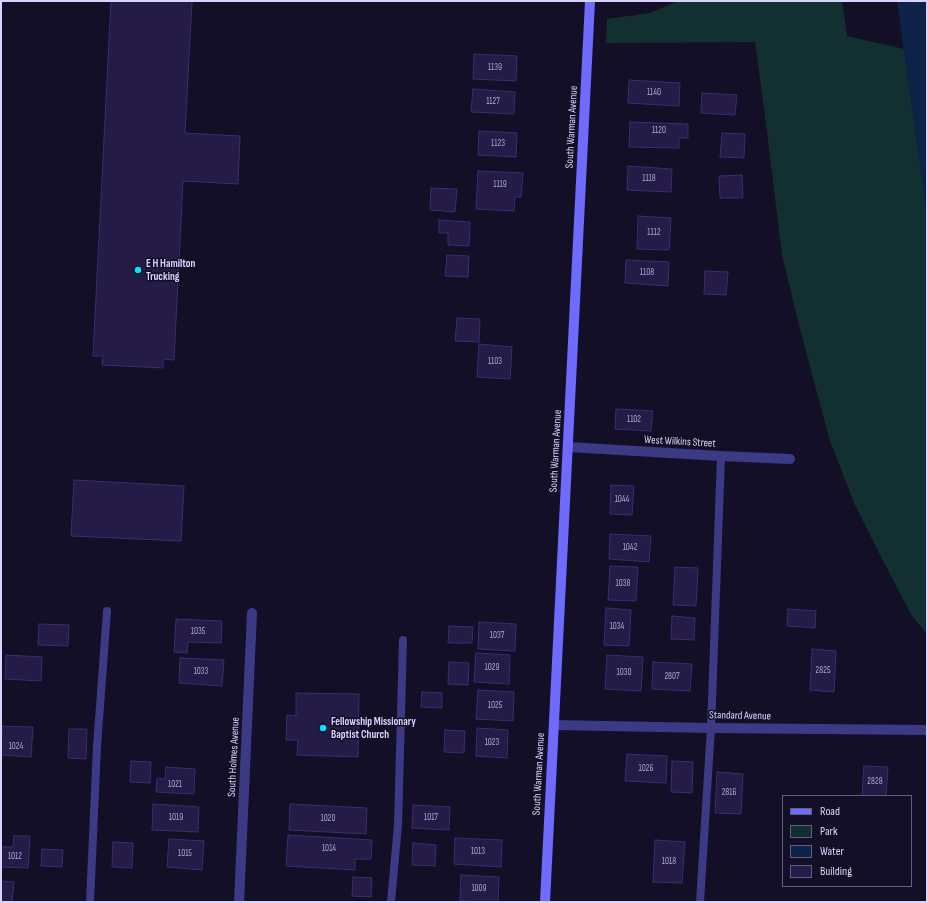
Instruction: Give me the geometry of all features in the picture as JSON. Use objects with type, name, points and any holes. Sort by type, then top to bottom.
[{"type":"main road","name":"South Warman Avenue","points":[[544,902],[590,1]]},
{"type":"street","name":"West Wilkins Street","points":[[568,447],[790,459]]},
{"type":"street","name":"South Holmes Avenue","points":[[239,902],[252,613]]},
{"type":"street","name":"Standard Avenue","points":[[554,724],[711,728],[927,730]]},
{"type":"lane","points":[[700,902],[711,728],[721,456]]},
{"type":"lane","points":[[90,902],[107,611]]},
{"type":"lane","points":[[391,902],[398,825],[403,640]]},
{"type":"green space","points":[[678,1],[842,1],[847,36],[904,49],[927,212],[927,634],[912,616],[854,503],[829,438],[782,255],[755,42],[606,43],[607,19],[650,13]]},
{"type":"water","points":[[897,1],[927,1],[927,215],[926,209]]},
{"type":"building","name":"E H Hamilton Trucking","points":[[111,1],[192,1],[185,133],[240,136],[238,184],[183,181],[174,360],[163,359],[163,368],[102,365],[103,356],[93,356]]},
{"type":"building","points":[[474,54],[517,56],[516,81],[473,79]]},
{"type":"building","points":[[629,80],[680,83],[679,106],[628,103]]},
{"type":"building","points":[[473,89],[515,92],[514,114],[471,112]]},
{"type":"building","points":[[702,93],[737,95],[735,115],[701,113]]},
{"type":"building","points":[[630,122],[688,124],[688,138],[679,138],[679,148],[629,147]]},
{"type":"building","points":[[479,131],[517,133],[516,157],[478,155]]},
{"type":"building","points":[[722,133],[745,134],[744,158],[720,157]]},
{"type":"building","points":[[628,166],[672,169],[671,192],[627,190]]},
{"type":"building","points":[[478,171],[523,173],[521,197],[515,197],[514,211],[476,209]]},
{"type":"building","points":[[742,175],[743,198],[720,198],[719,176]]},
{"type":"building","points":[[431,188],[457,189],[455,212],[430,210]]},
{"type":"building","points":[[638,216],[671,218],[669,250],[637,249]]},
{"type":"building","points":[[439,220],[470,222],[469,246],[448,245],[448,233],[439,233]]},
{"type":"building","points":[[447,255],[469,256],[468,277],[445,276]]},
{"type":"building","points":[[626,260],[669,262],[668,286],[625,283]]},
{"type":"building","points":[[705,271],[728,272],[726,295],[704,294]]},
{"type":"building","points":[[457,318],[480,319],[479,342],[455,341]]},
{"type":"building","points":[[479,344],[512,347],[510,379],[477,377]]},
{"type":"building","points":[[616,409],[653,411],[651,431],[615,429]]},
{"type":"building","points":[[74,480],[184,486],[181,541],[71,536]]},
{"type":"building","points":[[611,485],[634,486],[632,515],[610,514]]},
{"type":"building","points":[[610,534],[651,536],[649,562],[609,559]]},
{"type":"building","points":[[610,566],[638,567],[636,601],[608,600]]},
{"type":"building","points":[[675,567],[698,568],[696,606],[673,605]]},
{"type":"building","points":[[606,608],[631,610],[629,646],[604,645]]},
{"type":"building","points":[[788,609],[816,611],[815,628],[787,626]]},
{"type":"building","points":[[672,616],[695,618],[694,640],[671,639]]},
{"type":"building","points":[[176,619],[222,621],[221,643],[188,642],[187,653],[174,652]]},
{"type":"building","points":[[479,622],[516,624],[515,651],[478,649]]},
{"type":"building","points":[[39,624],[69,625],[68,646],[38,645]]},
{"type":"building","points":[[449,626],[473,627],[472,643],[448,643]]},
{"type":"building","points":[[812,649],[836,651],[834,692],[810,690]]},
{"type":"building","points":[[476,653],[510,655],[509,684],[474,682]]},
{"type":"building","points":[[6,655],[42,657],[41,681],[5,679]]},
{"type":"building","points":[[607,655],[643,657],[641,691],[605,689]]},
{"type":"building","points":[[180,658],[224,660],[222,686],[179,683]]},
{"type":"building","points":[[449,662],[469,663],[468,685],[448,684]]},
{"type":"building","points":[[653,662],[692,664],[690,691],[652,689]]},
{"type":"building","points":[[478,690],[514,692],[513,721],[476,719]]},
{"type":"building","points":[[422,692],[442,693],[442,708],[421,707]]},
{"type":"building","name":"Fellowship Missionary Baptist Church","points":[[296,693],[359,694],[358,757],[297,755],[298,740],[286,740],[287,715],[296,716]]},
{"type":"building","points":[[2,726],[33,727],[31,757],[1,755]]},
{"type":"building","points":[[477,728],[508,730],[507,758],[476,756]]},
{"type":"building","points":[[69,729],[87,729],[86,759],[68,758]]},
{"type":"building","points":[[445,730],[465,731],[464,753],[444,752]]},
{"type":"building","points":[[627,754],[667,756],[666,783],[625,781]]},
{"type":"building","points":[[131,761],[151,762],[150,783],[130,782]]},
{"type":"building","points":[[672,761],[693,762],[692,793],[671,792]]},
{"type":"building","points":[[864,766],[888,767],[886,795],[862,795]]},
{"type":"building","points":[[166,767],[195,769],[194,794],[156,792],[157,778],[165,779]]},
{"type":"building","points":[[717,772],[743,774],[741,814],[715,813]]},
{"type":"building","points":[[153,804],[199,807],[198,832],[152,830]]},
{"type":"building","points":[[290,804],[367,808],[366,834],[289,830]]},
{"type":"building","points":[[413,805],[450,807],[449,830],[412,828]]},
{"type":"building","points":[[288,835],[372,840],[371,859],[355,859],[355,870],[286,866]]},
{"type":"building","points":[[14,836],[30,836],[28,868],[1,867],[1,847],[13,847]]},
{"type":"building","points":[[455,838],[502,840],[501,867],[454,864]]},
{"type":"building","points":[[169,839],[204,841],[202,870],[167,867]]},
{"type":"building","points":[[655,840],[685,842],[682,883],[653,882]]},
{"type":"building","points":[[113,842],[133,843],[132,868],[112,867]]},
{"type":"building","points":[[413,843],[436,845],[435,866],[412,865]]},
{"type":"building","points":[[42,849],[63,850],[62,867],[41,866]]},
{"type":"building","points":[[461,875],[499,877],[498,902],[460,901]]},
{"type":"building","points":[[353,877],[372,878],[371,897],[352,896]]},
{"type":"building","points":[[1,881],[14,882],[12,902],[1,902]]},
{"type":"place","name":"E H Hamilton Trucking","points":[[138,270]]},
{"type":"place","name":"Fellowship Missionary Baptist Church","points":[[323,728]]}]
